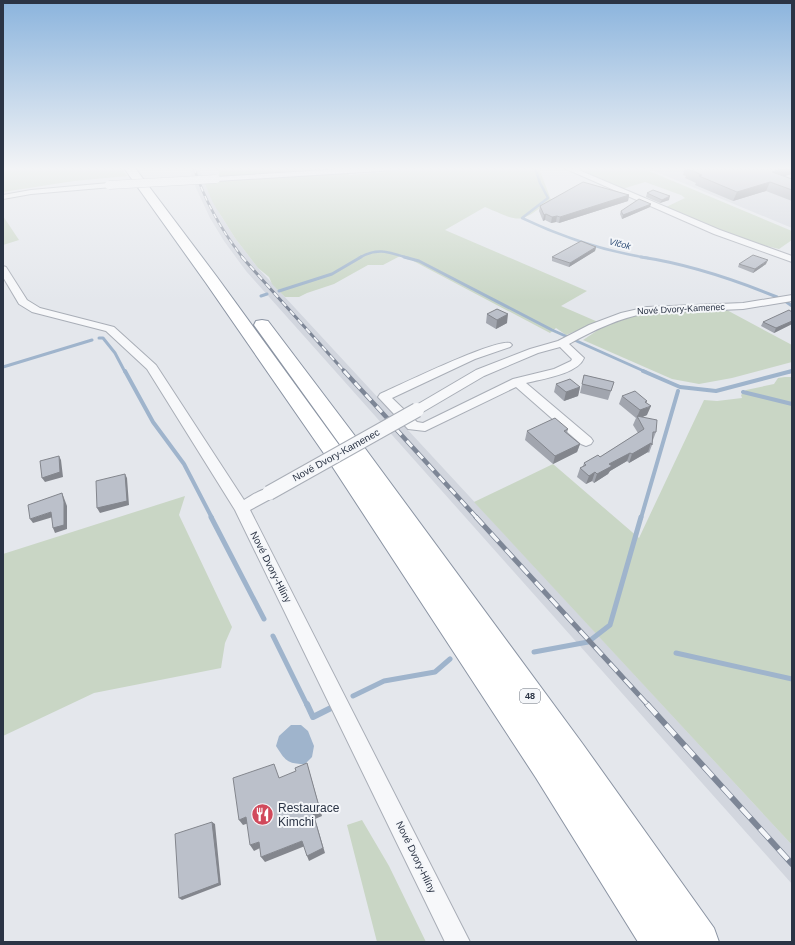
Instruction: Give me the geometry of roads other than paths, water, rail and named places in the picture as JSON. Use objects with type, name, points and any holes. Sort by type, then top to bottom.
[{"type":"highway","points":[[162,212],[344,451]]},
{"type":"highway","points":[[176,212],[226,276],[344,451]]},
{"type":"highway","name":"48","points":[[344,451],[542,761],[660,942]]},
{"type":"highway","name":"48","points":[[344,451],[572,754],[700,942]]},
{"type":"street","points":[[671,212],[792,259]]},
{"type":"street","name":"Nové Dvory-Hlíny","points":[[3,269],[23,302],[36,310],[110,330],[152,367],[241,508],[458,942]]},
{"type":"street","name":"Nové Dvory-Kamenec","points":[[241,508],[417,410],[480,373],[534,351],[568,340],[617,316],[647,310],[743,306],[792,298]]},
{"type":"street","points":[[506,345],[471,357],[384,396],[413,426],[425,427],[517,382],[558,371],[576,363],[578,358],[568,340]]},
{"type":"street","points":[[517,382],[586,441]]},
{"type":"water","points":[[291,725],[301,725],[308,731],[314,746],[312,757],[305,764],[290,762],[284,758],[276,746],[279,736]]},
{"type":"waterway","name":"Vlčok","points":[[530,212],[522,218],[552,231],[599,247],[648,258]]},
{"type":"waterway","points":[[361,257],[377,252],[389,252],[408,258]]},
{"type":"waterway","points":[[279,291],[332,274],[361,257]]},
{"type":"waterway","points":[[404,257],[419,261],[552,330],[646,372]]},
{"type":"waterway","name":"Vlčok","points":[[641,257],[710,273],[777,297]]},
{"type":"waterway","points":[[261,296],[267,294]]},
{"type":"waterway","name":"Vlčok","points":[[785,301],[792,306]]},
{"type":"waterway","points":[[99,338],[103,338],[115,353],[125,372]]},
{"type":"waterway","points":[[3,367],[92,340]]},
{"type":"waterway","points":[[125,371],[153,422],[184,464],[212,518]]},
{"type":"waterway","points":[[643,371],[680,387],[716,391],[792,371],[789,372]]},
{"type":"waterway","points":[[641,518],[678,391]]},
{"type":"waterway","name":"Vlčok","points":[[743,392],[792,404]]},
{"type":"waterway","points":[[211,517],[264,619]]},
{"type":"waterway","points":[[534,652],[588,642],[610,625],[641,517]]},
{"type":"waterway","points":[[273,636],[307,705]]},
{"type":"waterway","points":[[676,653],[792,679]]},
{"type":"waterway","points":[[353,696],[384,681],[435,672],[450,659]]},
{"type":"waterway","points":[[307,704],[313,717],[333,707]]},
{"type":"railway","points":[[213,212],[243,258]]},
{"type":"railway","points":[[242,257],[345,372]]},
{"type":"railway","points":[[344,371],[388,419]]},
{"type":"railway","points":[[396,429],[477,518]]},
{"type":"railway","points":[[476,517],[648,705]]},
{"type":"railway","points":[[647,704],[792,864]]},
{"type":"place","name":"Restaurace Kimchi","points":[[263,815]]}]
